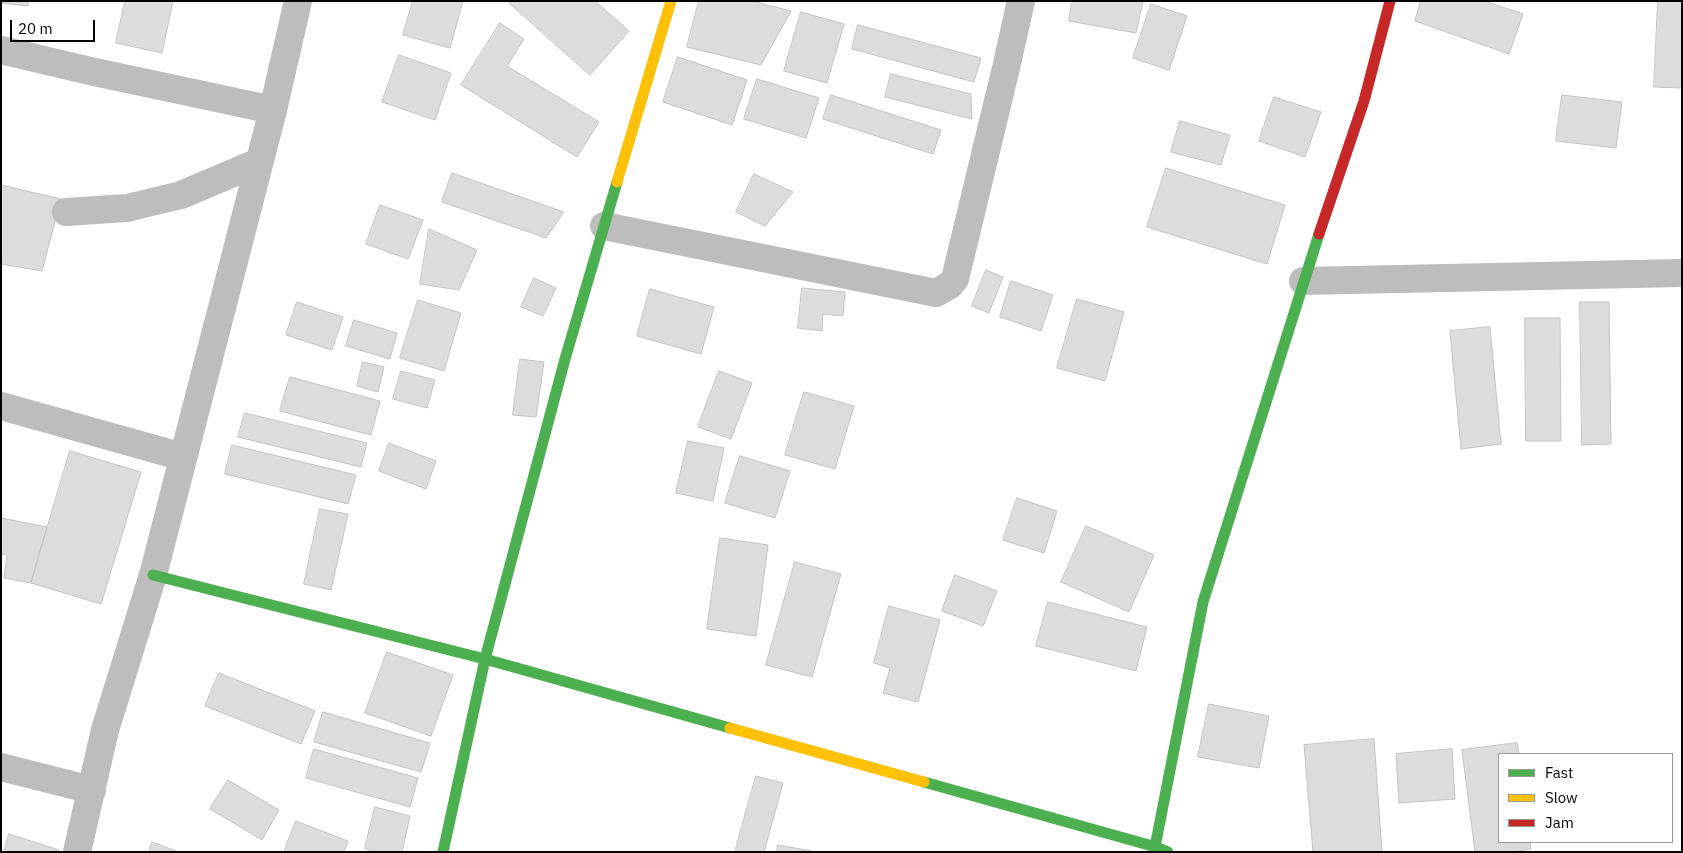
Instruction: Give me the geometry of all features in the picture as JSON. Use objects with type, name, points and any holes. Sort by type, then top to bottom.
[{"type":"street","points":[[77,852],[105,730],[153,575],[273,110],[298,1]]},
{"type":"street","points":[[443,852],[485,659],[565,360],[671,1]]},
{"type":"street","points":[[604,226],[936,293],[950,286],[955,279],[1021,1]]},
{"type":"street","points":[[1155,849],[1203,602],[1303,281],[1364,101],[1390,1]]},
{"type":"street","points":[[1,50],[273,110]]},
{"type":"street","points":[[66,212],[127,208],[181,195],[259,162]]},
{"type":"street","points":[[1303,281],[1682,273]]},
{"type":"street","points":[[1,406],[183,457]]},
{"type":"street","points":[[153,575],[485,659],[1168,852]]},
{"type":"street","points":[[1,766],[92,790]]},
{"type":"building","points":[[1,1],[29,1],[28,6],[1,3]]},
{"type":"building","points":[[125,1],[173,1],[162,53],[116,43]]},
{"type":"building","points":[[413,1],[463,1],[450,48],[403,35]]},
{"type":"building","points":[[507,1],[595,1],[629,31],[590,75]]},
{"type":"building","points":[[699,1],[752,1],[791,11],[761,65],[687,47]]},
{"type":"building","points":[[1072,1],[1143,1],[1136,33],[1069,21]]},
{"type":"building","points":[[1421,1],[1485,1],[1523,14],[1509,54],[1415,21]]},
{"type":"building","points":[[1658,1],[1682,1],[1682,88],[1654,87]]},
{"type":"building","points":[[1151,4],[1187,16],[1169,70],[1133,58]]},
{"type":"building","points":[[801,12],[844,24],[827,83],[784,71]]},
{"type":"building","points":[[500,23],[524,39],[507,66],[599,122],[577,157],[461,85]]},
{"type":"building","points":[[858,25],[981,58],[974,82],[852,49]]},
{"type":"building","points":[[399,55],[451,73],[435,120],[382,102]]},
{"type":"building","points":[[678,57],[747,80],[732,125],[663,102]]},
{"type":"building","points":[[891,74],[971,94],[972,119],[885,97]]},
{"type":"building","points":[[757,79],[819,98],[806,138],[744,119]]},
{"type":"building","points":[[831,95],[941,130],[933,154],[823,119]]},
{"type":"building","points":[[1562,95],[1622,102],[1616,148],[1556,141]]},
{"type":"building","points":[[1274,97],[1321,112],[1305,157],[1259,141]]},
{"type":"building","points":[[1180,121],[1230,135],[1221,165],[1171,152]]},
{"type":"building","points":[[1166,168],[1285,205],[1267,264],[1147,227]]},
{"type":"building","points":[[452,173],[564,212],[546,238],[442,202]]},
{"type":"building","points":[[754,174],[793,192],[765,226],[736,212]]},
{"type":"building","points":[[1,185],[61,199],[42,271],[1,264]]},
{"type":"building","points":[[380,205],[423,220],[408,259],[366,244]]},
{"type":"building","points":[[429,229],[477,250],[459,290],[420,284]]},
{"type":"building","points":[[986,270],[1003,277],[989,313],[972,306]]},
{"type":"building","points":[[534,278],[556,288],[543,316],[521,307]]},
{"type":"building","points":[[1011,281],[1053,295],[1041,331],[1000,317]]},
{"type":"building","points":[[802,288],[845,292],[843,316],[823,314],[822,331],[798,328]]},
{"type":"building","points":[[650,289],[714,307],[701,354],[637,336]]},
{"type":"building","points":[[1077,299],[1124,312],[1105,381],[1057,368]]},
{"type":"building","points":[[418,300],[461,313],[444,371],[400,358]]},
{"type":"building","points":[[297,302],[343,317],[332,350],[286,335]]},
{"type":"building","points":[[1580,302],[1609,302],[1611,444],[1582,445]]},
{"type":"building","points":[[1525,318],[1560,318],[1561,441],[1526,441]]},
{"type":"building","points":[[354,320],[397,333],[390,359],[346,346]]},
{"type":"building","points":[[1490,327],[1501,444],[1461,449],[1450,331]]},
{"type":"building","points":[[520,359],[544,362],[536,417],[513,415]]},
{"type":"building","points":[[363,362],[384,367],[378,392],[357,386]]},
{"type":"building","points":[[401,371],[435,380],[427,408],[393,399]]},
{"type":"building","points":[[719,371],[752,383],[731,439],[698,427]]},
{"type":"building","points":[[290,377],[380,401],[371,435],[280,411]]},
{"type":"building","points":[[804,392],[854,406],[835,469],[785,455]]},
{"type":"building","points":[[245,413],[367,443],[361,467],[238,437]]},
{"type":"building","points":[[688,441],[724,448],[713,501],[676,493]]},
{"type":"building","points":[[389,443],[436,461],[426,489],[379,471]]},
{"type":"building","points":[[232,445],[356,475],[348,504],[225,474]]},
{"type":"building","points":[[70,451],[141,472],[101,604],[31,583]]},
{"type":"building","points":[[740,456],[790,471],[775,518],[725,503]]},
{"type":"building","points":[[1017,498],[1057,511],[1044,553],[1003,540]]},
{"type":"building","points":[[320,509],[348,514],[331,590],[304,584]]},
{"type":"building","points":[[1,518],[47,527],[31,583],[4,578],[7,555],[1,554]]},
{"type":"building","points":[[1086,526],[1154,555],[1129,612],[1061,582]]},
{"type":"building","points":[[720,538],[768,545],[756,636],[707,629]]},
{"type":"building","points":[[795,562],[841,574],[812,677],[766,665]]},
{"type":"building","points":[[955,575],[997,591],[983,626],[942,611]]},
{"type":"building","points":[[1048,602],[1147,627],[1136,671],[1036,646]]},
{"type":"building","points":[[889,606],[940,620],[918,702],[883,693],[890,668],[874,663]]},
{"type":"building","points":[[387,652],[453,675],[431,736],[365,713]]},
{"type":"building","points":[[219,673],[315,711],[301,744],[205,706]]},
{"type":"building","points":[[1209,704],[1269,716],[1259,768],[1198,757]]},
{"type":"building","points":[[323,712],[430,743],[421,772],[314,742]]},
{"type":"building","points":[[1374,739],[1382,852],[1313,852],[1304,745]]},
{"type":"building","points":[[1517,743],[1519,753],[1498,753],[1498,843],[1530,843],[1531,849],[1511,852],[1475,852],[1462,750]]},
{"type":"building","points":[[314,749],[418,778],[410,807],[306,778]]},
{"type":"building","points":[[1452,749],[1455,799],[1399,803],[1396,754]]},
{"type":"building","points":[[756,776],[783,783],[764,852],[735,852]]},
{"type":"building","points":[[228,780],[279,810],[262,840],[210,809]]},
{"type":"building","points":[[375,807],[410,816],[402,852],[376,852],[365,849]]},
{"type":"building","points":[[296,821],[348,841],[344,852],[284,852]]},
{"type":"building","points":[[9,834],[59,850],[58,852],[4,852]]},
{"type":"building","points":[[152,842],[179,852],[149,852]]},
{"type":"building","points":[[778,845],[812,851],[812,852],[777,852]]},
{"type":"traffic: fast","points":[[443,852],[485,659],[565,359],[617,182]]},
{"type":"traffic: fast","points":[[1154,852],[1203,602],[1319,234]]},
{"type":"traffic: fast","points":[[153,575],[485,659],[730,728]]},
{"type":"traffic: fast","points":[[924,782],[1168,852]]},
{"type":"traffic: slow","points":[[617,182],[671,1]]},
{"type":"traffic: slow","points":[[730,728],[924,782]]},
{"type":"traffic: jam","points":[[1319,234],[1364,101],[1390,1]]}]
